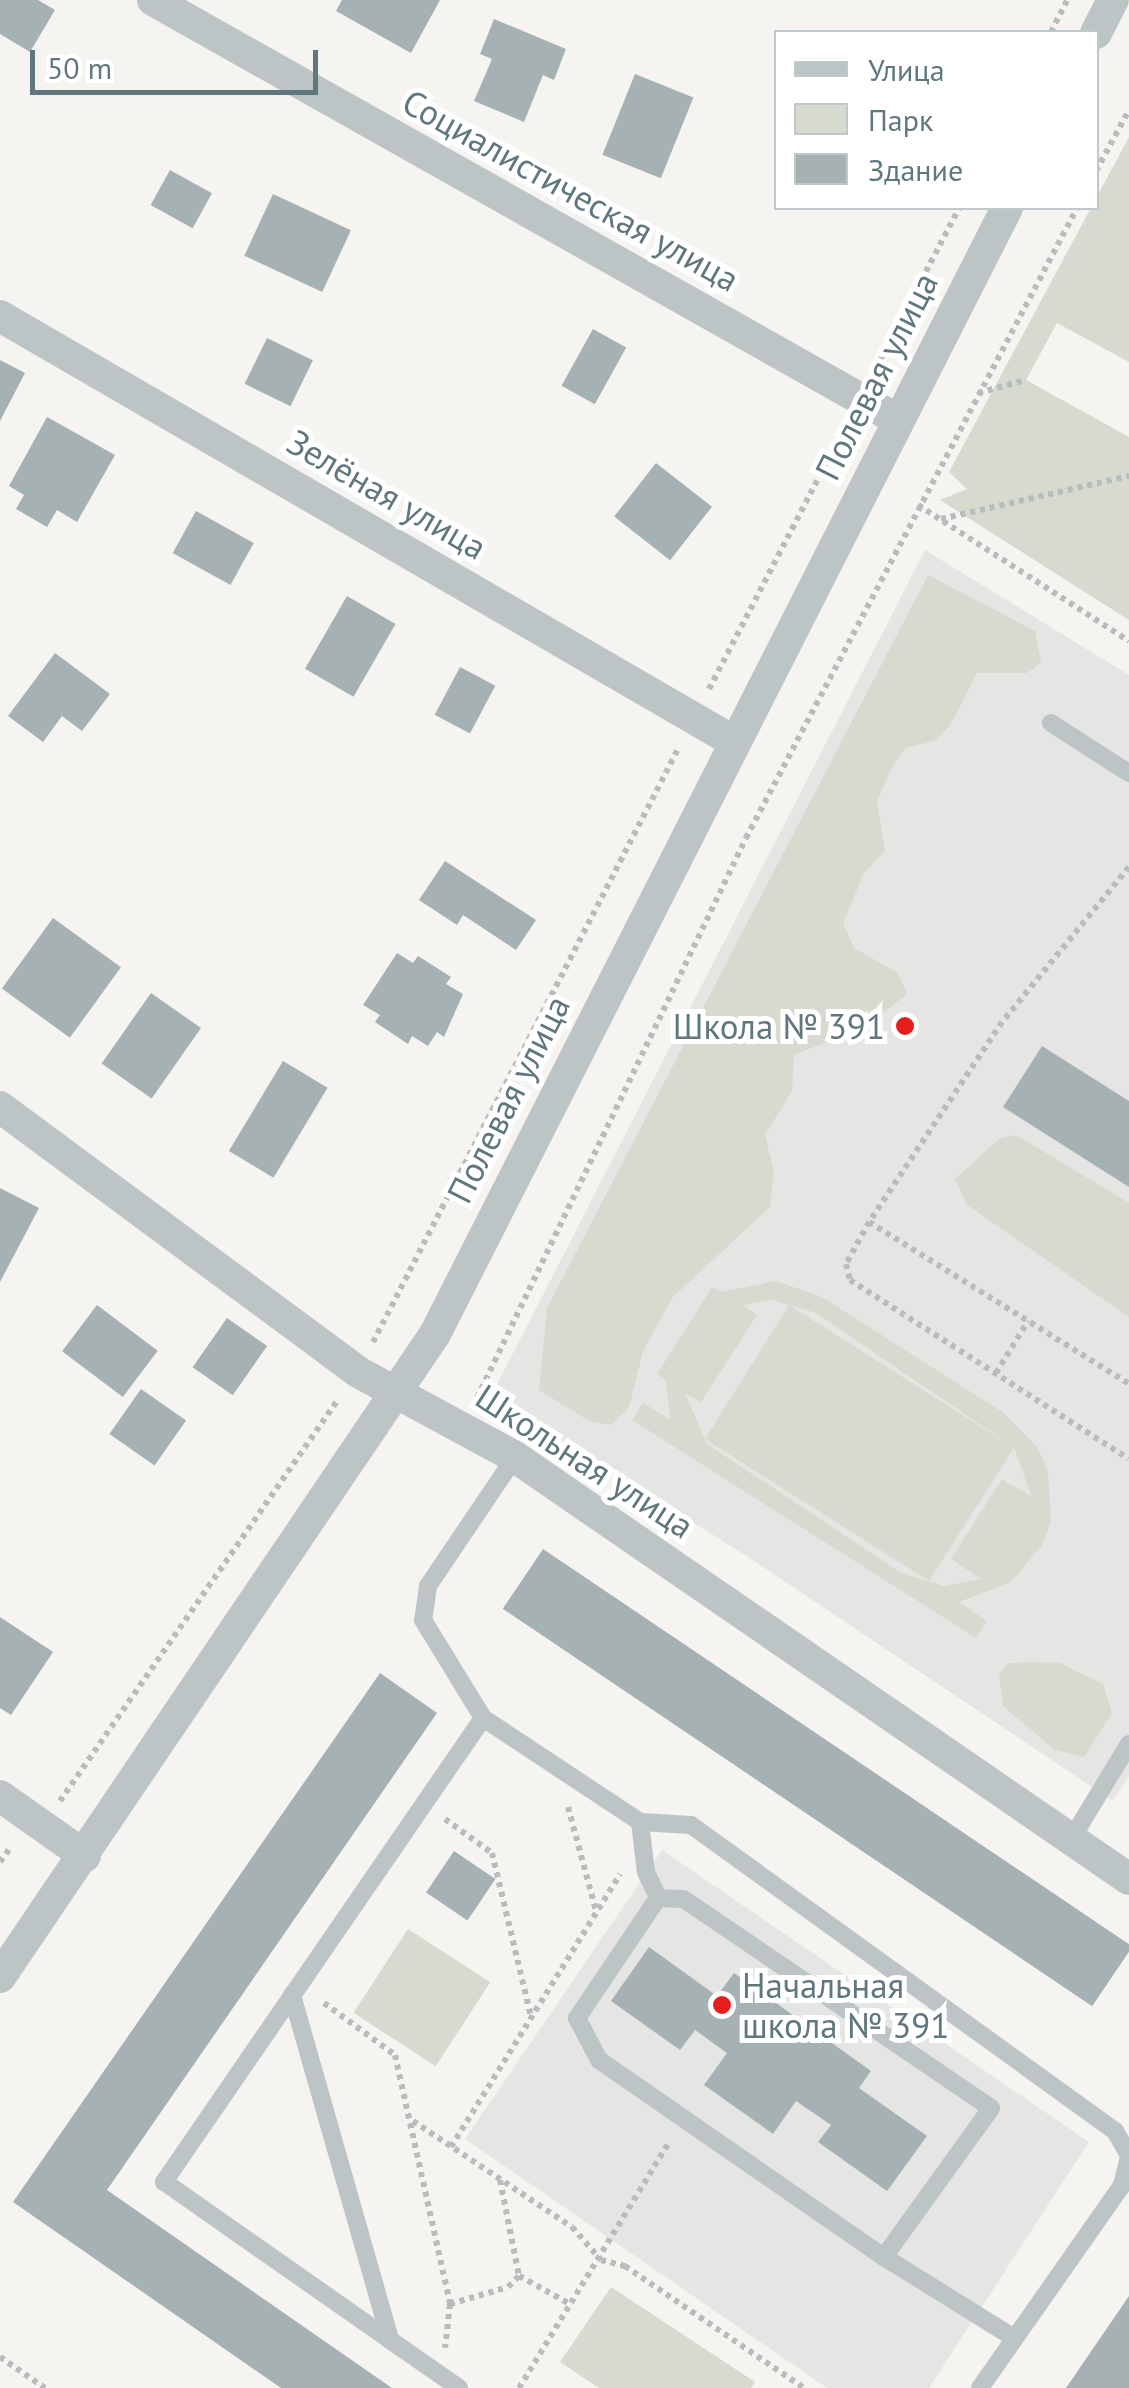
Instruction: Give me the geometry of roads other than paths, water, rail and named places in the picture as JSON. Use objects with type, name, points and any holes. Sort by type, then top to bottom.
[{"type":"street","name":"Социалистическая улица","points":[[153,0],[898,420]]},
{"type":"street","points":[[1098,30],[1114,0]]},
{"type":"street","name":"Полевая улица","points":[[0,1977],[398,1395],[434,1334],[1006,210]]},
{"type":"street","name":"Зелёная улица","points":[[0,316],[733,741]]},
{"type":"street","name":"Школьная улица","points":[[0,1107],[358,1372],[515,1457],[1129,1880]]},
{"type":"street","points":[[0,1796],[84,1856]]},
{"type":"lane","points":[[1052,723],[1129,773]]},
{"type":"lane","points":[[515,1457],[428,1586],[423,1620],[484,1718],[640,1822],[691,1825],[1115,2131],[1129,2156],[1122,2185],[980,2388]]},
{"type":"lane","points":[[459,2388],[164,2182],[484,1718]]},
{"type":"lane","points":[[1072,1838],[1129,1744]]},
{"type":"lane","points":[[640,1822],[646,1872],[658,1898]]},
{"type":"lane","points":[[658,1898],[577,2018],[599,2060],[884,2257],[1014,2338]]},
{"type":"lane","points":[[658,1898],[682,1899],[991,2108],[884,2257]]},
{"type":"lane","points":[[295,1989],[390,2340]]},
{"type":"place","name":"Школа № 391","points":[[905,1026]]},
{"type":"place","name":"Начальная школа № 391","points":[[722,2005]]}]
